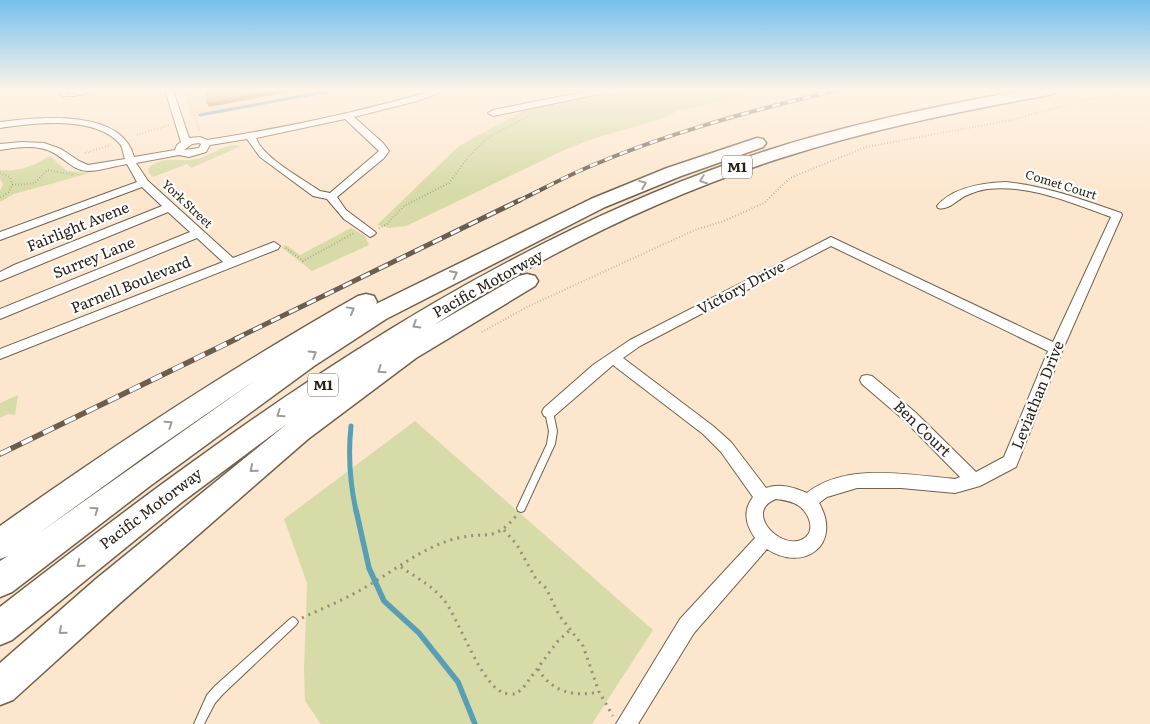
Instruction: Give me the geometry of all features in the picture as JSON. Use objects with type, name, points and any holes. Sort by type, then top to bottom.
[{"type":"highway","points":[[796,130],[820,124]]},
{"type":"highway","name":"Pacific Motorway","points":[[0,628],[126,527],[248,435],[385,343],[476,289],[577,235],[677,191],[741,166],[882,124]]},
{"type":"highway","name":"Pacific Motorway","points":[[0,581],[140,477],[306,359],[378,313],[598,204],[703,160],[778,136]]},
{"type":"highway","points":[[0,687],[116,584],[298,431],[337,402],[407,352],[444,329],[663,207],[677,191]]},
{"type":"highway","points":[[0,544],[142,442],[309,334],[407,279],[502,231],[568,204],[598,204]]},
{"type":"street","name":"York Street","points":[[0,125],[15,124]]},
{"type":"street","name":"York Street","points":[[74,124],[95,126],[125,143],[130,161],[144,183],[168,208],[199,233],[230,263]]},
{"type":"street","points":[[180,124],[190,154],[205,148],[206,143]]},
{"type":"street","points":[[184,124],[187,145]]},
{"type":"street","points":[[0,147],[24,145],[45,147],[58,152],[74,164],[88,168],[130,161],[187,145],[251,136],[310,124]]},
{"type":"street","points":[[251,136],[257,150],[275,165],[317,194],[330,196],[338,193],[384,152],[380,145],[356,124]]},
{"type":"street","points":[[0,236],[144,183]]},
{"type":"street","name":"Comet Court","points":[[942,206],[956,195],[969,190],[1011,184],[1034,188],[1117,215]]},
{"type":"street","points":[[330,196],[339,211],[361,228]]},
{"type":"street","name":"Fairlight Avene","points":[[0,277],[33,261],[168,208]]},
{"type":"street","name":"Leviathan Drive","points":[[807,503],[822,491],[857,481],[901,480],[955,486],[974,481],[1010,462],[1056,349],[1117,215]]},
{"type":"street","name":"Surrey Lane","points":[[0,314],[199,233]]},
{"type":"street","name":"Victory Drive","points":[[613,358],[635,343],[831,241],[1056,349]]},
{"type":"street","name":"Parnell Boulevard","points":[[0,354],[274,246]]},
{"type":"street","points":[[549,412],[613,358],[708,430],[726,447],[763,497]]},
{"type":"street","name":"Ben Court","points":[[867,380],[884,393],[974,481]]},
{"type":"street","points":[[776,492],[787,492],[807,503],[818,519],[819,531],[816,540],[805,549],[794,551],[775,546],[765,539],[756,525],[754,515],[757,503],[763,497],[776,492]]},
{"type":"street","points":[[626,724],[687,626],[765,539]]},
{"type":"lane","points":[[521,508],[551,444],[553,431],[549,412]]},
{"type":"lane","points":[[199,724],[211,700],[219,690],[293,622]]},
{"type":"path","points":[[274,246],[280,244],[302,261],[361,228],[360,219],[374,228],[387,226],[405,205],[447,184],[457,174],[470,155],[490,135],[511,124]]},
{"type":"path","points":[[482,332],[527,307],[695,230],[724,221],[764,203],[790,178],[866,147],[991,124]]},
{"type":"path","points":[[137,135],[169,125]]},
{"type":"path","points":[[85,153],[111,145]]},
{"type":"path","points":[[12,185],[35,183],[46,170],[70,175],[82,172]]},
{"type":"path","points":[[0,173],[10,177],[12,185],[10,192],[0,198]]},
{"type":"path","points":[[293,622],[361,590],[448,540],[468,536],[490,536],[500,533],[521,508]]},
{"type":"path","points":[[504,530],[517,546],[536,580],[546,588],[559,616],[583,646],[600,692],[618,724]]},
{"type":"path","points":[[401,567],[442,598],[452,612],[482,672],[504,693],[516,694],[557,642],[570,630]]},
{"type":"path","points":[[538,668],[548,685],[557,690],[566,693],[588,694],[600,692]]},
{"type":"green space","points":[[500,124],[645,124],[595,138],[562,151],[406,226],[389,228],[377,225],[459,146]]},
{"type":"green space","points":[[233,145],[241,146],[191,168],[187,164],[153,177],[149,173],[148,169],[160,161],[193,160]]},
{"type":"green space","points":[[50,156],[67,171],[90,173],[14,194],[0,202],[0,191],[3,184],[0,179],[0,170],[26,168]]},
{"type":"green space","points":[[351,228],[365,236],[369,245],[312,271],[281,247],[286,245],[300,255]]},
{"type":"green space","points":[[18,395],[15,415],[8,414],[0,418],[0,403]]},
{"type":"green space","points":[[415,421],[653,630],[592,724],[321,724],[305,701],[304,670],[307,583],[284,519]]},
{"type":"waterway","points":[[351,426],[350,468],[356,511]]},
{"type":"waterway","points":[[356,510],[369,568],[384,601],[419,633],[458,682],[475,724]]},
{"type":"railway","points":[[520,200],[617,155],[710,124]]},
{"type":"railway","points":[[235,339],[520,200]]},
{"type":"railway","points":[[0,454],[238,338]]}]
